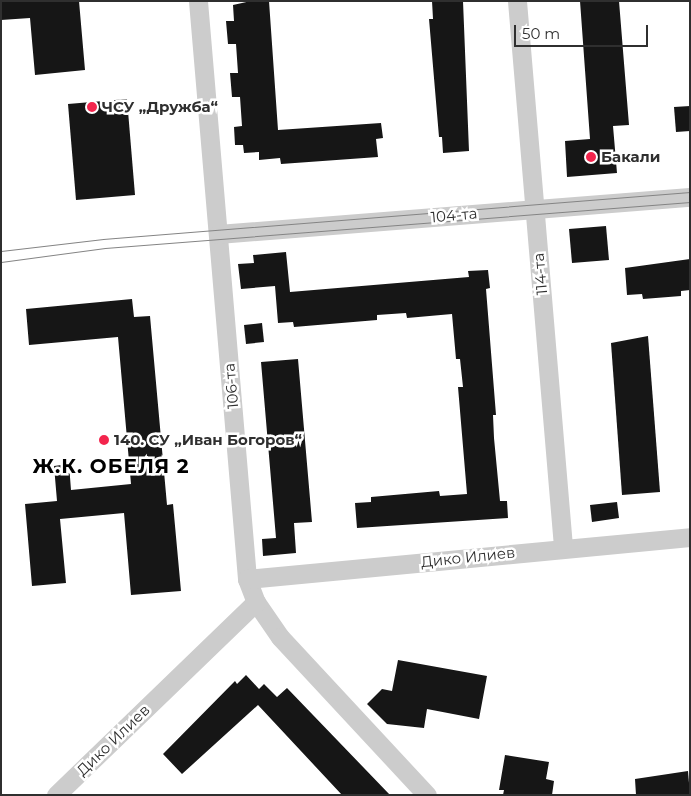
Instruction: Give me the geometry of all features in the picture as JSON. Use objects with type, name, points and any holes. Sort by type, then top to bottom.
[{"type":"street","name":"106-та","points":[[198,1],[247,579],[256,602],[280,637],[427,795]]},
{"type":"street","name":"114-та","points":[[517,1],[563,547]]},
{"type":"street","name":"104-та","points":[[218,234],[690,197]]},
{"type":"street","name":"Дико Илиев","points":[[247,579],[563,547],[690,537]]},
{"type":"street","name":"Дико Илиев","points":[[56,795],[256,602]]},
{"type":"building","points":[[1,1],[79,1],[85,70],[35,75],[30,18],[1,20]]},
{"type":"building","points":[[251,1],[269,1],[278,130],[381,123],[383,138],[376,139],[378,157],[281,164],[280,158],[259,160],[259,152],[244,153],[243,145],[235,145],[234,127],[242,126],[240,97],[232,97],[230,73],[238,73],[236,44],[228,44],[226,21],[234,21],[233,5]]},
{"type":"building","points":[[432,1],[463,1],[469,151],[443,153],[442,137],[439,137],[429,19],[433,19]]},
{"type":"building","points":[[580,1],[619,1],[629,125],[613,126],[617,173],[567,177],[565,141],[590,139]]},
{"type":"building","points":[[127,99],[135,195],[76,200],[68,104]]},
{"type":"building","points":[[690,106],[690,131],[676,132],[674,107]]},
{"type":"building","points":[[606,226],[609,260],[572,263],[569,229]]},
{"type":"building","points":[[286,252],[290,292],[469,277],[468,271],[488,270],[490,288],[486,289],[496,415],[493,415],[494,438],[500,501],[507,501],[508,518],[357,528],[355,503],[371,502],[371,497],[439,491],[440,496],[467,494],[458,387],[463,387],[460,359],[456,359],[452,314],[407,318],[406,313],[377,315],[377,320],[294,327],[293,322],[278,323],[275,286],[241,289],[238,264],[254,263],[253,255]]},
{"type":"building","points":[[690,259],[690,290],[681,291],[681,296],[643,299],[642,294],[627,295],[625,268]]},
{"type":"building","points":[[132,299],[134,317],[150,316],[167,505],[173,504],[181,591],[131,595],[124,513],[60,519],[66,583],[32,586],[25,504],[57,501],[54,466],[69,464],[71,490],[131,484],[118,337],[29,345],[26,309]]},
{"type":"building","points":[[262,323],[264,342],[246,344],[244,325]]},
{"type":"building","points":[[648,336],[660,492],[622,495],[611,343]]},
{"type":"building","points":[[298,359],[312,522],[294,523],[296,553],[263,556],[262,539],[276,538],[261,362]]},
{"type":"building","points":[[617,502],[619,518],[592,522],[590,505]]},
{"type":"building","points":[[398,660],[487,676],[479,719],[427,709],[424,728],[387,724],[367,704],[382,689],[392,691]]},
{"type":"building","points":[[246,675],[259,689],[264,684],[277,697],[287,688],[390,795],[342,795],[258,705],[182,774],[163,754],[235,681],[237,684]]},
{"type":"building","points":[[505,755],[549,762],[546,779],[554,781],[552,795],[503,795],[504,790],[499,790]]},
{"type":"building","points":[[688,771],[690,795],[636,795],[635,779]]},
{"type":"tram line","points":[[1,251],[103,239],[690,192]]},
{"type":"tram line","points":[[1,262],[105,248],[690,202]]},
{"type":"place","name":"ЧСУ „Дружба“","points":[[92,107]]},
{"type":"place","name":"Бакали","points":[[591,157]]},
{"type":"place","name":"140. СУ „Иван Богоров“","points":[[104,440]]},
{"type":"district","name":"Ж.К. ОБЕЛЯ 2","points":[[111,466]]}]
